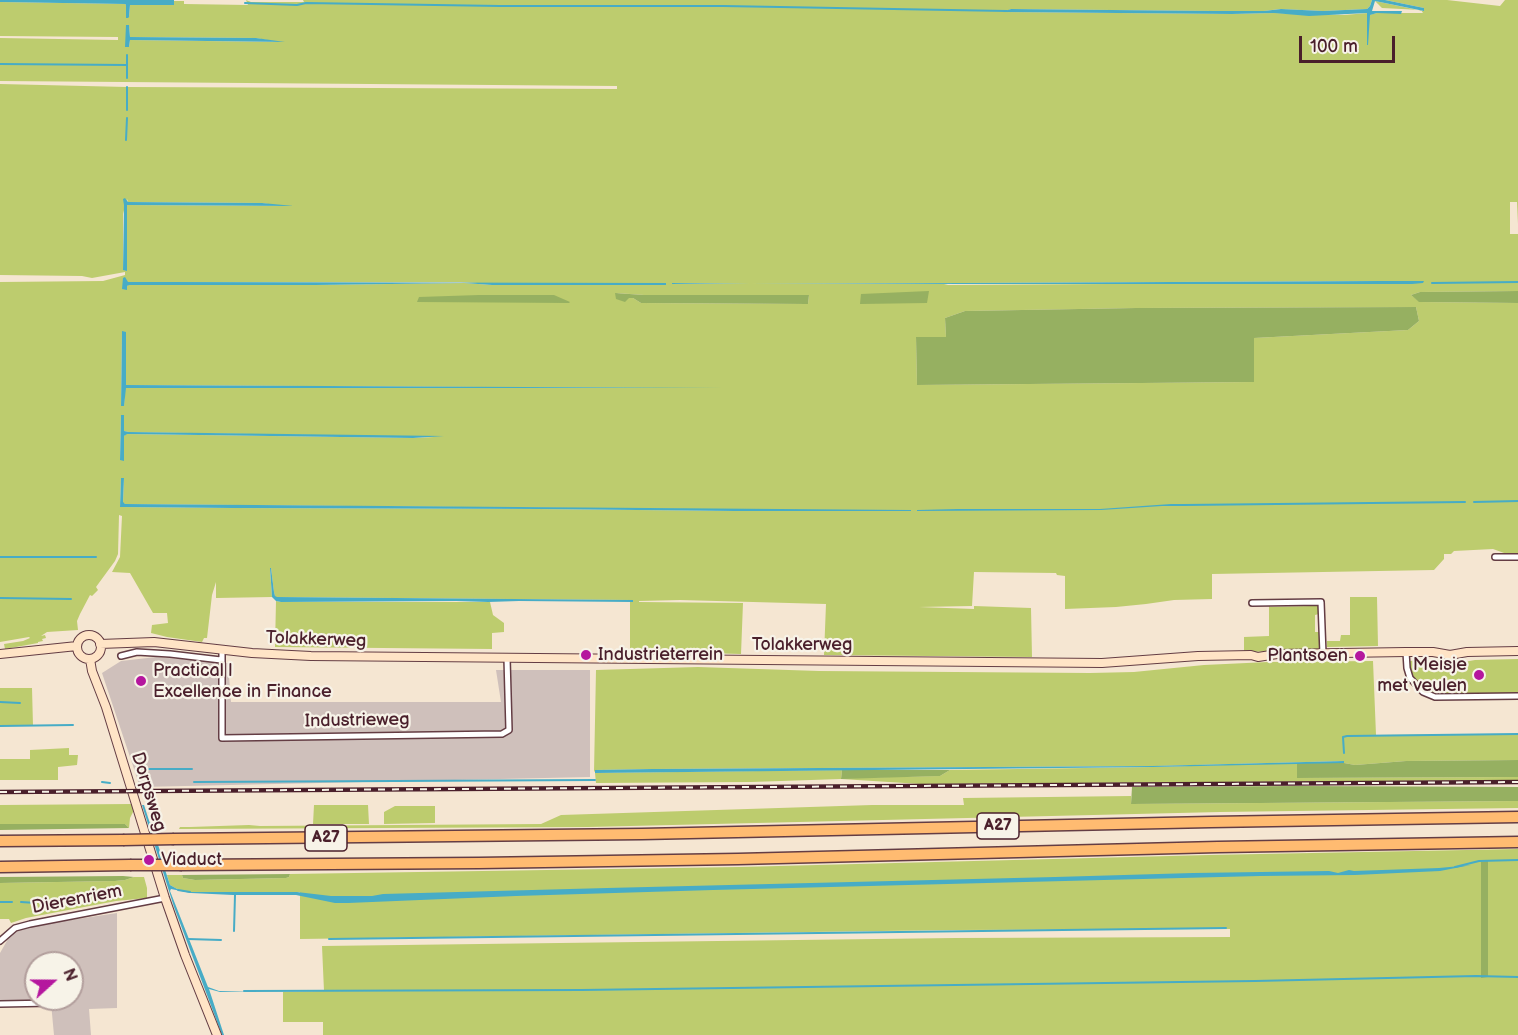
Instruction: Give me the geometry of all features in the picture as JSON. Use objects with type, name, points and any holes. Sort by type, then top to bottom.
[{"type":"highway","name":"A27","points":[[0,841],[619,834],[1518,817]]},
{"type":"highway","name":"A27","points":[[0,867],[738,859],[1518,842]]},
{"type":"main road","points":[[93,636],[100,644],[98,655],[90,659],[81,656],[77,650],[78,642],[82,637],[93,636]]},
{"type":"main road","name":"Tolakkerweg","points":[[100,644],[171,642],[222,649],[311,656],[1102,663],[1198,656],[1251,655],[1258,652],[1277,654],[1433,652],[1450,655],[1467,652],[1518,651]]},
{"type":"main road","points":[[0,654],[77,646]]},
{"type":"main road","name":"Dorpsweg","points":[[90,659],[165,898],[217,1035]]},
{"type":"street","points":[[1495,557],[1518,557]]},
{"type":"street","points":[[1252,603],[1321,602],[1323,654]]},
{"type":"street","name":"Industrieweg","points":[[222,649],[222,738],[502,734],[508,730],[507,658]]},
{"type":"street","points":[[121,656],[137,652],[221,660]]},
{"type":"street","points":[[1406,652],[1410,678],[1424,692],[1435,697],[1518,696]]},
{"type":"street","name":"Dierenriem","points":[[0,941],[15,928],[30,924],[165,898]]},
{"type":"street","points":[[0,1004],[24,1004]]},
{"type":"shaded area","points":[[156,657],[228,663],[231,702],[501,702],[496,670],[590,670],[590,777],[140,787],[102,673],[121,661]]},
{"type":"shaded area","points":[[117,913],[117,1008],[89,1009],[91,1035],[54,1035],[52,1011],[84,1011],[84,951],[24,951],[24,1004],[0,1004],[0,953],[12,932],[25,927]]},
{"type":"green space","points":[[246,0],[251,2],[304,2],[303,0],[1372,0],[1367,9],[1323,11],[1011,9],[1004,12],[1344,15],[1368,13],[1367,45],[1369,15],[1423,13],[1421,11],[1424,8],[1385,0],[1447,0],[1500,6],[1505,0],[1518,0],[1518,224],[1517,202],[1510,202],[1510,234],[1518,234],[1518,291],[1420,292],[1411,295],[1420,302],[1518,303],[1518,558],[1493,549],[1454,551],[1451,554],[1444,554],[1444,559],[1434,570],[1212,574],[1212,599],[1065,609],[1065,576],[1056,573],[974,572],[972,606],[919,607],[1031,608],[1032,657],[824,655],[826,604],[680,600],[639,602],[743,603],[741,654],[630,651],[630,600],[275,597],[271,568],[272,597],[216,598],[216,582],[212,595],[207,638],[204,638],[202,642],[151,633],[152,625],[168,623],[167,613],[153,613],[130,573],[112,572],[120,557],[122,516],[119,515],[118,554],[96,587],[98,590],[92,596],[90,595],[80,614],[77,621],[78,630],[47,632],[41,636],[45,635],[46,638],[42,639],[43,641],[5,649],[4,644],[30,638],[0,642],[0,282],[103,281],[125,275],[125,272],[92,278],[0,275],[0,84],[127,87],[617,89],[617,86],[0,81],[0,38],[118,40],[118,37],[0,36],[0,2],[125,4],[126,17],[129,17],[130,5],[174,5],[174,1],[184,1],[184,4],[248,5]],"holes":[[[126,26],[129,26],[130,37],[256,38],[278,42],[130,40],[129,47]],[[127,199],[128,202],[262,203],[281,206],[127,205],[127,270],[123,270],[123,214]],[[1379,281],[1424,282],[750,284]],[[127,282],[665,283],[666,285],[464,283],[127,286],[127,289],[122,289]],[[672,283],[750,284],[672,284]],[[616,293],[809,295],[808,304],[641,303]],[[1416,307],[1419,321],[1408,330],[1254,338],[1254,382],[917,385],[916,337],[946,337],[945,318],[965,311]],[[122,332],[126,332],[125,385],[659,388],[125,388],[124,406],[121,406]],[[121,415],[124,415],[124,431],[129,432],[434,437],[126,434],[124,436],[124,460],[120,460]],[[121,478],[124,478],[123,503],[125,504],[911,511],[120,507]]]},
{"type":"green space","points":[[1375,1],[1417,10],[1382,8]]},
{"type":"green space","points":[[929,291],[927,303],[860,304],[861,294]]},
{"type":"green space","points":[[1518,291],[1518,303],[1419,302],[1411,295],[1420,292]]},
{"type":"green space","points":[[615,293],[809,295],[808,304],[641,303],[633,298],[625,302],[616,299]]},
{"type":"green space","points":[[554,295],[570,302],[417,302],[419,297]]},
{"type":"green space","points":[[1416,307],[1419,321],[1408,330],[1254,338],[1254,382],[917,385],[916,337],[946,337],[945,318],[965,311]]},
{"type":"green space","points":[[1350,597],[1377,597],[1378,646],[1327,647],[1327,641],[1340,641],[1341,635],[1350,635]]},
{"type":"green space","points":[[276,601],[490,602],[493,615],[504,623],[504,632],[492,633],[492,649],[275,647]]},
{"type":"green space","points":[[1311,604],[1319,605],[1319,614],[1315,615],[1315,632],[1320,632],[1319,650],[1244,652],[1244,637],[1269,636],[1269,605],[1270,607],[1311,606]]},
{"type":"green space","points":[[1518,659],[1518,693],[1474,694],[1428,691],[1411,674],[1408,661],[1431,660],[1438,663]]},
{"type":"green space","points":[[1373,661],[1376,735],[1518,734],[1518,760],[1406,761],[1355,765],[1344,763],[1344,761],[1157,766],[652,769],[596,770],[594,772],[596,670],[698,667],[819,671],[1090,673],[1268,662]]},
{"type":"green space","points":[[0,688],[32,688],[33,726],[0,726]]},
{"type":"green space","points":[[69,748],[69,755],[78,755],[77,765],[58,767],[58,780],[0,780],[0,759],[30,759],[30,750]]},
{"type":"green space","points":[[1518,760],[1518,777],[1297,778],[1297,763],[1355,765],[1406,761]]},
{"type":"green space","points":[[1297,763],[1298,778],[1518,777],[1518,780],[921,784],[841,779],[596,783],[595,773],[842,770],[841,778],[940,776],[950,770]]},
{"type":"green space","points":[[842,770],[950,770],[940,776],[841,779]]},
{"type":"green space","points":[[1132,787],[1518,787],[1518,801],[1131,804]]},
{"type":"green space","points":[[1131,796],[1131,804],[1518,801],[1518,808],[1220,812],[588,827],[179,829],[180,827],[249,825],[541,824],[561,815],[872,805],[964,805],[963,798]]},
{"type":"green space","points":[[132,804],[134,810],[129,828],[125,824],[0,824],[0,805]]},
{"type":"green space","points":[[314,805],[368,805],[369,824],[313,824]]},
{"type":"green space","points":[[395,806],[435,806],[435,823],[384,824],[384,812]]},
{"type":"green space","points":[[0,824],[125,824],[129,828],[0,830]]},
{"type":"green space","points":[[1518,849],[1518,1035],[323,1035],[323,1022],[283,1022],[283,992],[324,991],[322,946],[1230,937],[1230,929],[953,930],[300,939],[300,892],[191,892],[179,890],[170,885],[167,875],[182,875],[183,878],[195,880],[286,878],[290,874],[739,867]]},
{"type":"green space","points":[[1488,861],[1488,977],[1481,978],[1481,862]]},
{"type":"green space","points":[[290,874],[286,878],[195,880],[183,878],[182,875]]},
{"type":"green space","points":[[0,877],[134,877],[115,881],[0,883]]},
{"type":"green space","points":[[144,877],[147,898],[116,901],[26,918],[11,923],[9,919],[0,919],[0,883],[115,881]]},
{"type":"water","points":[[0,0],[174,0],[174,5],[130,5],[129,17],[126,18],[125,4],[0,2]]},
{"type":"water","points":[[1372,0],[1385,0],[1424,8],[1424,11],[1375,1],[1372,11],[1402,11],[1401,14],[1370,15],[1368,45],[1367,13],[1309,16],[1274,13],[1002,12],[1011,9],[1323,11],[1367,9]]},
{"type":"water","points":[[126,25],[129,25],[130,37],[256,38],[285,42],[130,40],[129,47],[125,47]]},
{"type":"water","points":[[125,198],[128,202],[262,203],[294,206],[127,205],[127,271],[123,270],[123,199]]},
{"type":"water","points":[[125,277],[128,282],[666,283],[666,285],[464,283],[129,285],[127,290],[122,289]]},
{"type":"water","points":[[1424,281],[1412,284],[750,284]]},
{"type":"water","points":[[672,283],[750,284],[672,284]]},
{"type":"water","points":[[122,331],[126,332],[126,385],[722,388],[126,388],[124,406],[121,406]]},
{"type":"water","points":[[121,415],[124,415],[124,431],[129,432],[444,436],[413,438],[127,434],[124,436],[124,461],[120,460]]},
{"type":"water","points":[[121,478],[124,478],[123,502],[125,504],[911,511],[120,507]]},
{"type":"water","points":[[1186,504],[1186,506],[1101,510],[917,511],[1100,509]]},
{"type":"water","points":[[270,568],[277,597],[633,600],[633,602],[281,602],[272,597]]},
{"type":"water","points":[[1344,761],[1344,763],[1153,767],[595,773],[595,770],[652,769],[1152,766]]},
{"type":"water","points":[[142,805],[144,805],[170,885],[179,890],[191,892],[297,892],[331,896],[372,896],[1193,873],[1329,871],[1338,873],[1349,870],[1471,865],[1440,871],[1355,875],[713,890],[348,903],[335,903],[296,895],[191,893],[171,889],[208,987],[219,991],[254,991],[220,992],[209,989],[224,1035],[222,1035],[174,907]]},
{"type":"waterway","points":[[245,3],[723,6],[1007,11]]},
{"type":"waterway","points":[[127,55],[127,78]]},
{"type":"waterway","points":[[0,64],[127,65]]},
{"type":"waterway","points":[[127,87],[127,110]]},
{"type":"waterway","points":[[126,140],[127,118]]},
{"type":"waterway","points":[[1432,283],[1518,282]]},
{"type":"waterway","points":[[1474,502],[1518,501]]},
{"type":"waterway","points":[[1183,505],[1465,502]]},
{"type":"waterway","points":[[0,557],[96,557]]},
{"type":"waterway","points":[[0,598],[71,599]]},
{"type":"waterway","points":[[0,702],[20,703]]},
{"type":"waterway","points":[[0,726],[73,725]]},
{"type":"waterway","points":[[1344,753],[1343,737],[1347,736],[1518,734]]},
{"type":"waterway","points":[[142,769],[192,769]]},
{"type":"waterway","points":[[194,782],[595,780]]},
{"type":"waterway","points":[[102,782],[110,783]]},
{"type":"waterway","points":[[150,823],[155,837]]},
{"type":"waterway","points":[[156,842],[161,857]]},
{"type":"waterway","points":[[1455,867],[1479,861],[1518,860]]},
{"type":"waterway","points":[[178,890],[190,892]]},
{"type":"waterway","points":[[234,931],[235,895]]},
{"type":"waterway","points":[[0,902],[12,902]]},
{"type":"waterway","points":[[21,902],[36,903]]},
{"type":"waterway","points":[[329,939],[1226,928]]},
{"type":"waterway","points":[[188,939],[221,940]]},
{"type":"waterway","points":[[244,991],[581,990],[1518,977]]},
{"type":"railway","points":[[0,792],[1518,782]]},
{"type":"place","name":"Industrieterrein","points":[[586,655]]},
{"type":"place","name":"Plantsoen","points":[[1360,656]]},
{"type":"place","name":"Meisje met veulen","points":[[1479,675]]},
{"type":"place","name":"Practical | Excellence in Finance","points":[[141,681]]},
{"type":"place","name":"Viaduct","points":[[149,860]]}]
